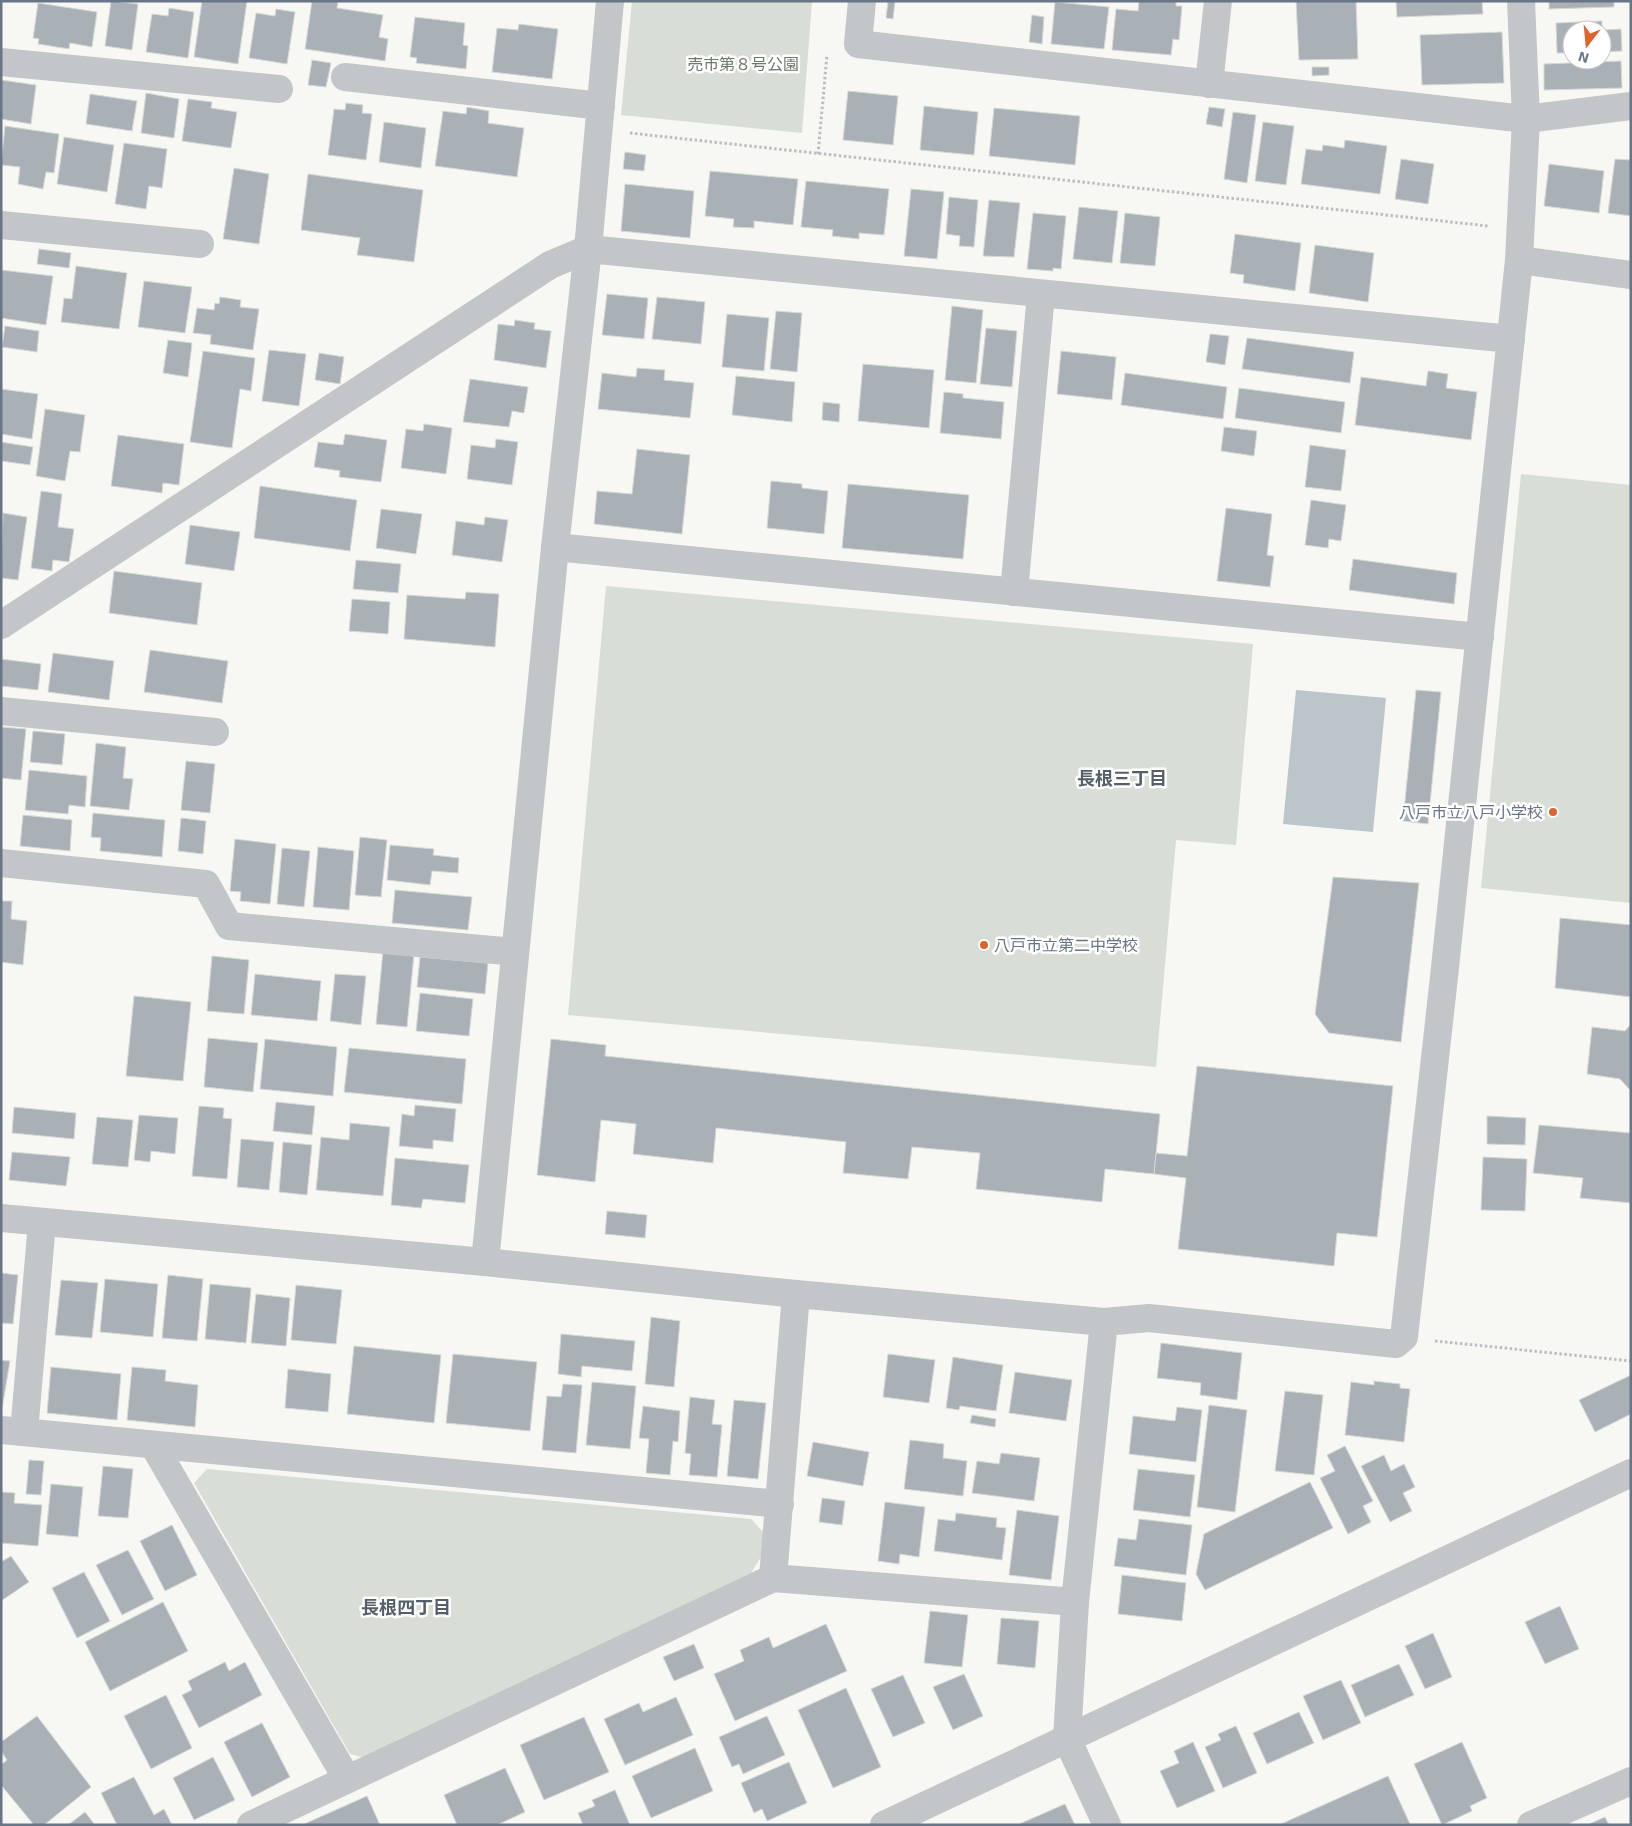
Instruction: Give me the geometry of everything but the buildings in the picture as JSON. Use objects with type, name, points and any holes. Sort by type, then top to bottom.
[{"type":"street","points":[[485,1262],[555,547],[588,250],[610,1]]},
{"type":"street","points":[[862,1],[858,44],[1526,119],[1631,106]]},
{"type":"street","points":[[1209,84],[1218,1]]},
{"type":"street","points":[[1,1218],[485,1262],[796,1294],[1104,1322],[1149,1318],[1396,1344],[1404,1337],[1511,339],[1518,260],[1526,119],[1521,1]]},
{"type":"street","points":[[1,62],[279,89]]},
{"type":"street","points":[[345,78],[600,118]]},
{"type":"street","points":[[1,225],[200,244]]},
{"type":"street","points":[[1,625],[550,265],[588,250],[1511,339]]},
{"type":"street","points":[[1518,260],[1631,275]]},
{"type":"street","points":[[1014,592],[1041,294]]},
{"type":"street","points":[[555,547],[1480,637]]},
{"type":"street","points":[[1,711],[215,732]]},
{"type":"street","points":[[1,863],[206,884],[229,926],[516,952]]},
{"type":"street","points":[[42,1223],[13,1431],[154,1446],[780,1504]]},
{"type":"street","points":[[773,1578],[796,1294]]},
{"type":"street","points":[[1104,1322],[1076,1602],[1067,1739],[1107,1825]]},
{"type":"street","points":[[154,1446],[347,1779]]},
{"type":"street","points":[[884,1825],[1631,1473]]},
{"type":"street","points":[[251,1825],[773,1578],[1076,1602]]},
{"type":"street","points":[[1531,1825],[1631,1781]]},
{"type":"path","points":[[818,154],[828,49]]},
{"type":"path","points":[[600,118],[818,154],[1520,230]]},
{"type":"path","points":[[1404,1337],[1631,1361]]},
{"type":"green space","name":"売市第８号公園","points":[[632,1],[812,1],[802,133],[621,115]]},
{"type":"green space","points":[[1521,474],[1631,485],[1631,903],[1481,888]]},
{"type":"green space","points":[[606,586],[1253,644],[1236,845],[1176,840],[1156,1067],[568,1015]]},
{"type":"green space","points":[[207,1469],[751,1519],[765,1534],[761,1557],[751,1573],[365,1758],[350,1754],[194,1483]]},
{"type":"shaded area","points":[[1296,690],[1386,698],[1373,832],[1283,824]]},
{"type":"place","name":"八戸市立八戸小学校","points":[[1553,812]]},
{"type":"place","name":"八戸市立第二中学校","points":[[984,945]]},
{"type":"district","name":"長根三丁目","points":[[1122,779]]},
{"type":"district","name":"長根四丁目","points":[[406,1608]]}]
